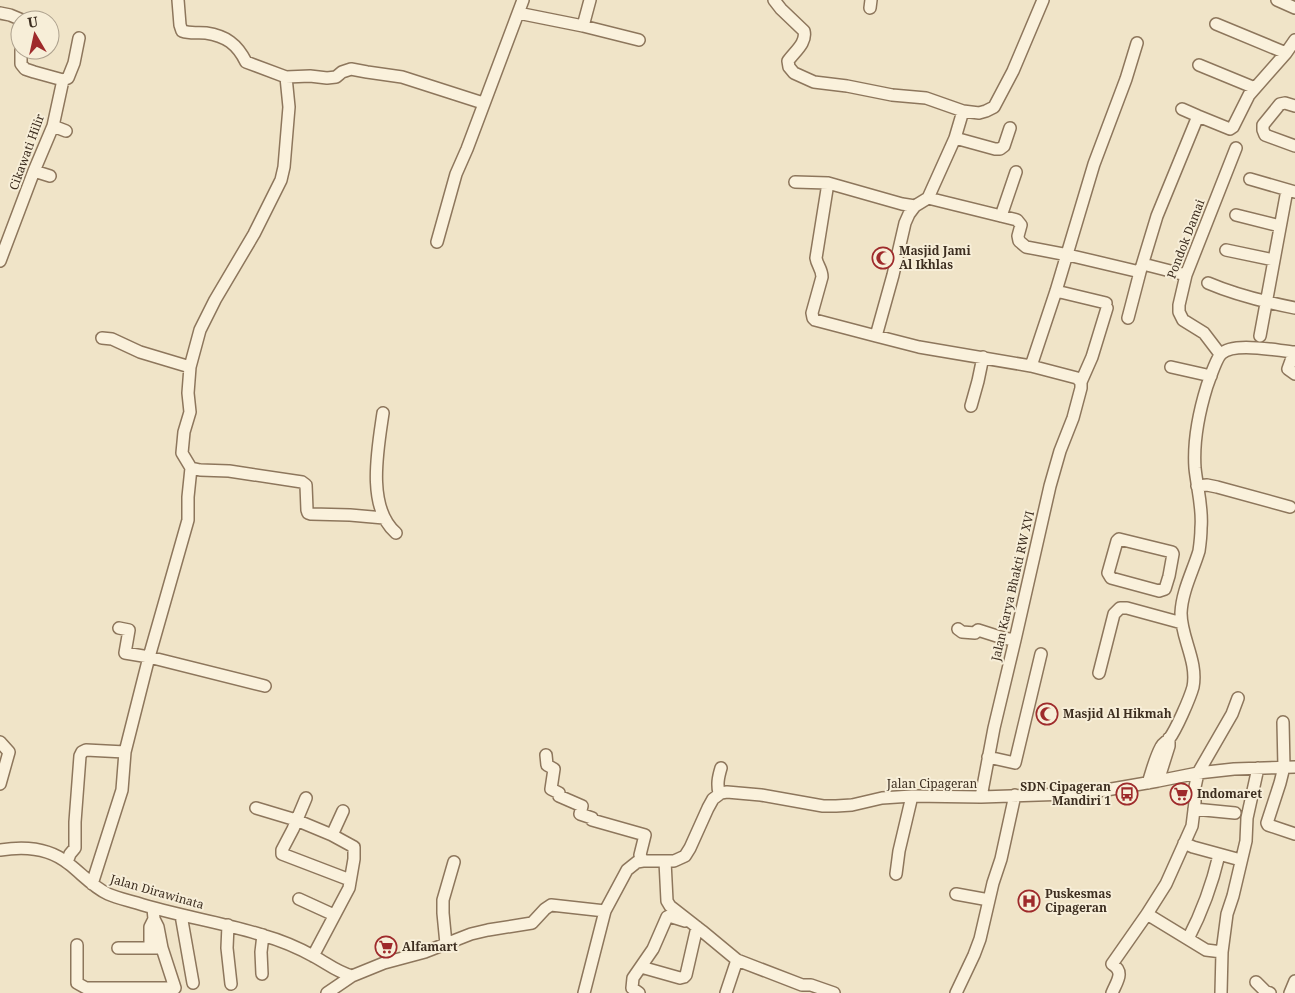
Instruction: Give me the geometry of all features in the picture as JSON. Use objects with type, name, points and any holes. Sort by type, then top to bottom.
[{"type":"street","points":[[178,0],[182,31],[191,34],[205,33],[225,39],[240,50],[246,62],[286,77],[336,77],[342,72],[351,69],[402,77],[483,103]]},
{"type":"street","points":[[437,242],[456,174],[523,0]]},
{"type":"street","points":[[583,26],[590,0]]},
{"type":"street","points":[[778,4],[804,31],[804,40],[788,61],[789,67],[799,76],[814,82],[892,95],[926,98],[964,111],[979,113],[986,112],[994,107],[1013,71],[1043,0]]},
{"type":"street","points":[[1277,0],[1295,8]]},
{"type":"street","points":[[518,13],[639,40]]},
{"type":"street","points":[[1216,24],[1286,53]]},
{"type":"street","name":"Cikawati Hilir","points":[[0,261],[53,126],[63,80],[68,78],[74,63],[79,38]]},
{"type":"street","points":[[1182,109],[1230,128],[1234,127],[1249,95],[1295,40]]},
{"type":"street","points":[[1031,366],[1068,255],[1094,164],[1126,79],[1137,43]]},
{"type":"street","points":[[21,60],[21,64],[26,69],[63,80]]},
{"type":"street","points":[[1199,65],[1254,88]]},
{"type":"street","points":[[92,884],[122,790],[126,752],[149,657],[188,520],[191,468],[182,453],[184,432],[190,412],[188,393],[190,367],[200,330],[215,300],[254,234],[281,180],[284,167],[289,107],[286,77]]},
{"type":"street","points":[[1295,106],[1285,103],[1280,104],[1263,125],[1265,135],[1295,146]]},
{"type":"street","points":[[876,336],[905,223],[915,206],[928,198],[955,138],[964,111]]},
{"type":"street","points":[[1128,318],[1157,216],[1198,116]]},
{"type":"street","points":[[53,126],[66,131]]},
{"type":"street","points":[[955,138],[1000,149],[1004,146],[1010,128]]},
{"type":"street","name":"Pondok Damai","points":[[1220,354],[1204,333],[1183,320],[1179,312],[1186,275],[1236,148]]},
{"type":"street","points":[[34,171],[50,176]]},
{"type":"street","points":[[1001,216],[1016,172]]},
{"type":"street","points":[[1250,179],[1291,191],[1280,226],[1260,336]]},
{"type":"street","points":[[795,182],[828,184],[915,206]]},
{"type":"street","points":[[828,184],[816,258],[822,277],[812,313],[815,320],[919,347],[1031,366],[1077,378],[1082,382]]},
{"type":"street","points":[[928,198],[1019,222],[1021,225],[1019,239],[1023,246],[1186,275]]},
{"type":"street","points":[[1236,215],[1280,226]]},
{"type":"street","points":[[1226,250],[1274,260]]},
{"type":"street","points":[[1208,283],[1266,302],[1295,308]]},
{"type":"street","name":"Jalan Karya Bhakti RW XVI","points":[[981,797],[994,728],[1050,486],[1060,451],[1073,418],[1082,382],[1092,358],[1106,306],[1056,291]]},
{"type":"street","points":[[102,338],[112,339],[140,352],[190,367]]},
{"type":"street","points":[[1153,782],[1169,746],[1169,738],[1186,706],[1193,686],[1192,658],[1182,623],[1182,601],[1199,549],[1202,527],[1194,448],[1203,401],[1211,376],[1220,354],[1234,348],[1258,348],[1294,352],[1288,369],[1295,374]]},
{"type":"street","points":[[971,406],[984,357]]},
{"type":"street","points":[[1171,367],[1211,376]]},
{"type":"street","points":[[383,414],[376,484],[384,518],[396,533]]},
{"type":"street","points":[[191,468],[229,471],[302,482],[306,485],[307,510],[311,514],[384,518]]},
{"type":"street","points":[[1197,486],[1217,487],[1290,507]]},
{"type":"street","points":[[1122,540],[1172,552],[1174,556],[1169,576],[1165,589],[1159,591],[1108,576],[1117,541],[1122,540]]},
{"type":"street","points":[[1169,576],[1187,584]]},
{"type":"street","points":[[1098,673],[1114,614],[1120,608],[1127,608],[1182,623]]},
{"type":"street","points":[[119,628],[129,630],[125,653],[149,657],[265,686]]},
{"type":"street","points":[[958,629],[962,632],[975,633],[978,630],[1015,640]]},
{"type":"street","points":[[988,757],[1015,763],[1041,654]]},
{"type":"street","points":[[1112,993],[1120,976],[1120,971],[1112,964],[1166,884],[1192,826],[1198,773],[1232,714],[1238,698]]},
{"type":"street","points":[[1283,722],[1289,767],[1280,783],[1266,823],[1295,834]]},
{"type":"street","points":[[0,742],[9,752],[0,784]]},
{"type":"street","points":[[67,862],[75,848],[74,822],[80,756],[82,752],[86,750],[126,752]]},
{"type":"street","points":[[546,755],[547,765],[554,768],[551,789],[559,793],[559,796],[582,806],[580,814],[592,818],[592,820],[645,836],[640,855],[644,861]]},
{"type":"street","name":"Jalan Cipageran","points":[[719,794],[727,792],[754,794],[823,806],[834,806],[882,798],[912,796],[981,797],[1078,793],[1106,790],[1198,773],[1289,767]]},
{"type":"street","points":[[584,993],[606,911],[627,870],[637,862],[674,861],[685,856],[708,808],[719,794],[717,785],[721,768]]},
{"type":"street","points":[[1221,993],[1216,951],[1233,896],[1246,840],[1246,818],[1258,768]]},
{"type":"street","points":[[956,993],[974,955],[1001,859],[1015,795]]},
{"type":"street","points":[[896,874],[899,851],[912,796]]},
{"type":"street","points":[[306,798],[282,850],[282,854],[350,880]]},
{"type":"street","points":[[256,808],[296,820],[354,847],[349,888],[313,956]]},
{"type":"street","points":[[1194,809],[1235,813]]},
{"type":"street","points":[[332,836],[343,811]]},
{"type":"street","points":[[1184,843],[1237,859]]},
{"type":"street","name":"Jalan Dirawinata","points":[[0,850],[17,849],[49,852],[67,862],[92,884],[153,914],[181,915],[263,935],[313,956],[336,970],[352,976]]},
{"type":"street","points":[[1188,939],[1205,904],[1219,855]]},
{"type":"street","points":[[666,861],[667,901],[670,906],[737,960],[801,989],[811,985],[834,993]]},
{"type":"street","points":[[446,944],[442,912],[443,900],[454,862]]},
{"type":"street","points":[[956,894],[988,900]]},
{"type":"street","points":[[299,898],[334,915]]},
{"type":"street","points":[[327,993],[352,976],[384,963],[425,952],[479,932],[532,923],[551,905],[606,911]]},
{"type":"street","points":[[77,945],[76,983],[83,987],[175,991],[156,948],[158,927],[153,914]]},
{"type":"street","points":[[1147,914],[1206,950],[1216,951]]},
{"type":"street","points":[[181,915],[193,983]]},
{"type":"street","points":[[639,993],[632,988],[633,978],[653,949],[667,917],[694,924]]},
{"type":"street","points":[[641,967],[680,978],[684,977],[686,975],[694,924]]},
{"type":"street","points":[[228,925],[227,948],[231,984]]},
{"type":"street","points":[[262,974],[261,952],[263,935]]},
{"type":"street","points":[[118,948],[156,948]]},
{"type":"street","points":[[726,993],[737,960]]},
{"type":"street","points":[[1290,993],[1295,981]]},
{"type":"street","points":[[1256,982],[1264,991],[1270,993]]},
{"type":"place","name":"Masjid Jami Al Ikhlas","points":[[883,258]]},
{"type":"place","name":"Masjid Al Hikmah","points":[[1047,714]]},
{"type":"place","name":"SDN Cipageran Mandiri 1","points":[[1127,794]]},
{"type":"place","name":"Indomaret","points":[[1181,794]]},
{"type":"place","name":"Puskesmas Cipageran","points":[[1029,901]]},
{"type":"place","name":"Alfamart","points":[[386,947]]}]
